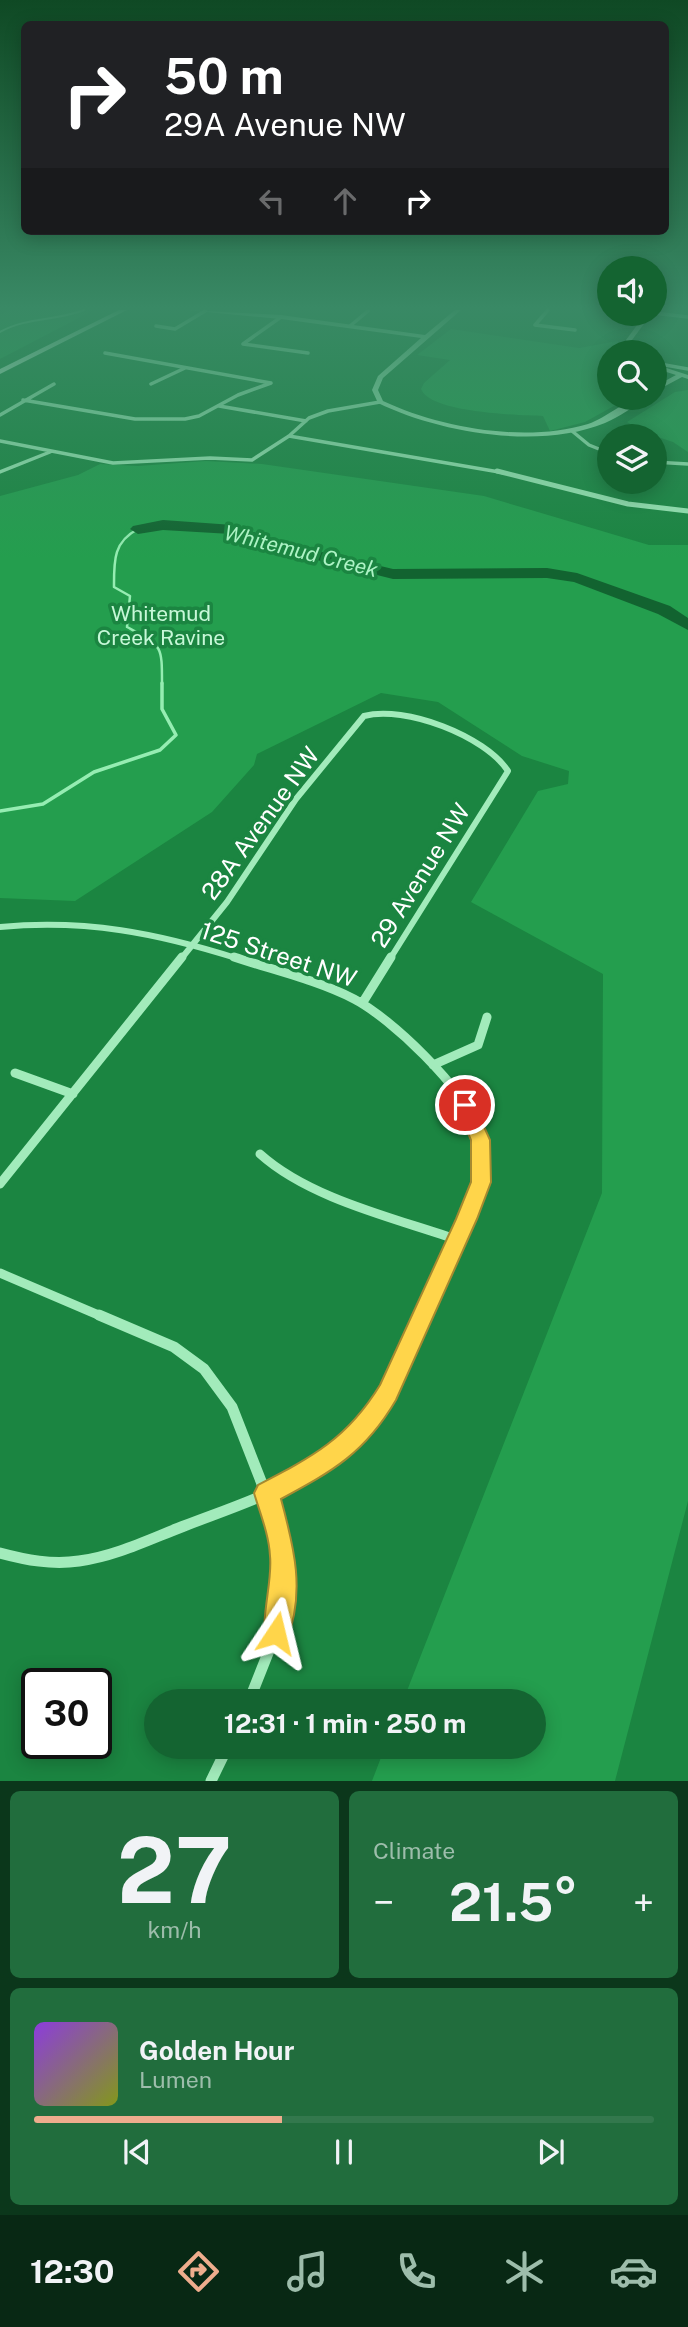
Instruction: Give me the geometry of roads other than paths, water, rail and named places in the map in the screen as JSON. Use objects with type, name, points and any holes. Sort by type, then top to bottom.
[{"type":"street","points":[[0,415],[36,393]]},
{"type":"street","points":[[23,400],[135,419],[185,419],[199,416],[247,393]]},
{"type":"street","points":[[376,393],[380,402]]},
{"type":"street","points":[[0,441],[113,463],[210,458],[252,460],[289,436],[307,419],[328,411],[380,402],[408,416],[482,430],[529,434],[572,431],[602,422],[622,410]]},
{"type":"street","points":[[221,404],[307,419]]},
{"type":"street","points":[[572,431],[597,448]]},
{"type":"street","points":[[289,436],[532,479],[618,504],[662,511],[688,511]]},
{"type":"street","points":[[0,472],[51,452]]},
{"type":"street","points":[[667,463],[688,464]]},
{"type":"street","name":"28A Avenue NW","points":[[0,1184],[234,893],[294,801],[364,716],[376,710],[390,711],[435,723],[500,760],[508,768]]},
{"type":"street","name":"29 Avenue NW","points":[[363,1002],[505,777],[508,768]]},
{"type":"street","name":"125 Street NW","points":[[0,927],[50,922],[94,924],[135,930],[363,1002],[386,1018],[433,1065],[465,1105],[481,1140],[481,1182],[458,1240]]},
{"type":"street","points":[[433,1065],[478,1045],[487,1017]]},
{"type":"street","points":[[15,1073],[73,1094]]},
{"type":"street","points":[[0,1553],[62,1563],[132,1546],[267,1493],[324,1463],[360,1433],[374,1415],[388,1392],[458,1240],[308,1185],[270,1164],[260,1154]]},
{"type":"street","points":[[0,1273],[158,1339],[186,1355],[204,1369],[232,1407],[267,1493],[280,1536],[284,1587],[276,1633],[254,1689]]},
{"type":"street","points":[[211,1781],[222,1759]]},
{"type":"waterway","name":"Whitemud Creek","points":[[138,529],[163,525],[233,530],[283,547],[393,574],[547,573],[577,578],[664,610],[688,625]]},
{"type":"waterway","name":"Whitemud Creek","points":[[138,529],[119,546],[115,561],[114,587],[130,596],[127,627],[147,638],[158,648],[162,684]]},
{"type":"waterway","name":"Whitemud Creek","points":[[0,811],[43,804],[94,772],[160,750],[176,735],[162,709],[162,684]]},
{"type":"park label","name":"Whitemud Creek Ravine","points":[[161,625]]}]
